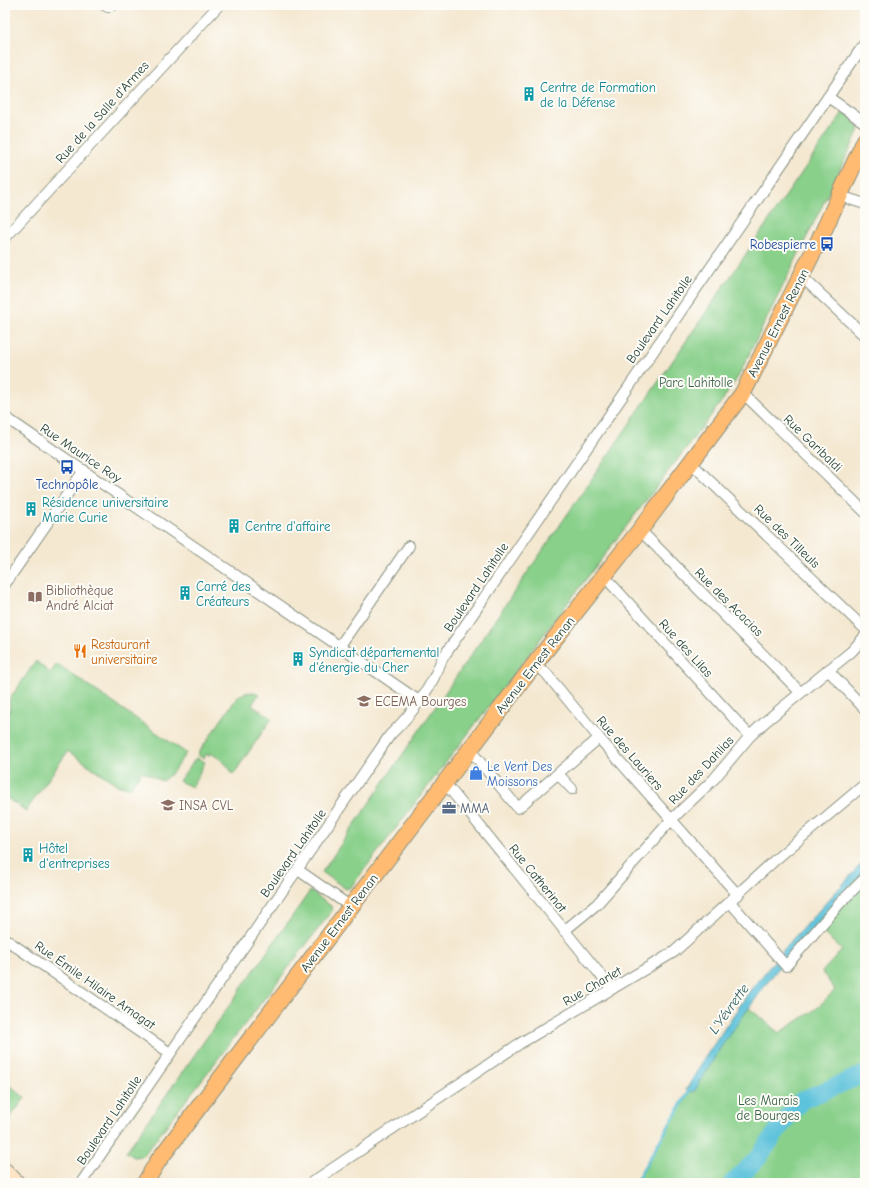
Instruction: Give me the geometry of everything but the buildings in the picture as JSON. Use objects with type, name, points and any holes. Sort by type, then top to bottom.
[{"type":"main road","name":"Avenue Ernest Renan","points":[[134,1183],[158,1160],[534,665],[640,530],[743,393],[802,276],[865,140]]},
{"type":"main road","name":"Avenue Ernest Renan","points":[[146,1183],[159,1168],[158,1160]]},
{"type":"main road","points":[[5,1170],[18,1183]]},
{"type":"street","name":"Rue de la Salle d'Armes","points":[[5,238],[218,5]]},
{"type":"street","name":"Boulevard Lahitolle","points":[[81,1183],[390,735],[406,720],[420,701],[435,678],[442,659],[865,43]]},
{"type":"street","points":[[828,97],[865,123]]},
{"type":"street","points":[[840,196],[865,204]]},
{"type":"street","points":[[802,276],[865,336]]},
{"type":"street","name":"Rue Garibaldi","points":[[743,393],[865,512]]},
{"type":"street","name":"Rue Maurice Roy","points":[[5,417],[420,701]]},
{"type":"street","name":"Rue des Tilleuls","points":[[691,462],[865,629]]},
{"type":"street","points":[[5,584],[84,470]]},
{"type":"street","name":"Rue des Acacias","points":[[640,530],[800,692]]},
{"type":"street","points":[[339,647],[409,546]]},
{"type":"street","name":"Rue des Lilas","points":[[604,576],[750,736]]},
{"type":"street","name":"Rue des Dahlias","points":[[564,931],[597,904],[671,820],[714,779],[750,736],[800,692],[852,651],[865,636]]},
{"type":"street","name":"Rue des Lauriers","points":[[534,665],[545,672],[599,738],[738,895]]},
{"type":"street","points":[[828,670],[865,709]]},
{"type":"street","points":[[470,750],[518,808],[599,738]]},
{"type":"street","points":[[558,774],[572,790]]},
{"type":"street","name":"Rue Catherinot","points":[[445,783],[612,989]]},
{"type":"street","name":"Rue Charlet","points":[[311,1183],[466,1078],[674,952],[775,860],[865,784]]},
{"type":"street","points":[[298,870],[351,907]]},
{"type":"street","points":[[730,902],[782,962],[865,878]]},
{"type":"street","name":"Rue Émile Hilaire Amagat","points":[[5,939],[170,1053]]},
{"type":"green space","name":"Parc Lahitolle","points":[[844,111],[853,119],[859,129],[856,137],[738,377],[722,401],[351,887],[346,889],[322,872]]},
{"type":"green space","points":[[36,661],[50,673],[57,664],[186,753],[172,773],[162,781],[142,771],[131,787],[119,786],[68,751],[26,811],[5,797],[5,718],[10,711],[9,700]]},
{"type":"green space","points":[[254,692],[259,694],[252,705],[272,718],[233,775],[224,762],[218,757],[210,753],[209,756],[206,754],[204,758],[197,755],[238,696],[245,693]]},
{"type":"green space","points":[[196,758],[205,762],[192,787],[179,781]]},
{"type":"green space","name":"Les Marais de Bourges","points":[[865,864],[865,1183],[634,1183],[700,1072],[739,1016],[749,1008],[779,1033],[816,1009],[835,990],[822,972],[842,950],[812,923]]},
{"type":"green space","points":[[310,891],[331,906],[332,911],[143,1156],[134,1157],[126,1152]]},
{"type":"green space","points":[[5,1081],[25,1098],[7,1121],[5,1119]]},
{"type":"water","points":[[865,860],[865,870],[781,964],[724,1042],[694,1092],[686,1090],[704,1059],[749,992],[790,942]]},
{"type":"waterway","points":[[732,1183],[758,1158],[788,1116],[802,1100],[865,1074]]},
{"type":"waterway","name":"L'Yévrette","points":[[635,1183],[691,1088]]},
{"type":"place","name":"Centre de Formation de la Défense","points":[[529,94]]},
{"type":"place","name":"Robespierre","points":[[827,244]]},
{"type":"place","name":"Technopôle","points":[[67,467]]},
{"type":"place","name":"Résidence universitaire Marie Curie","points":[[31,509]]},
{"type":"place","name":"Centre d'affaire","points":[[234,526]]},
{"type":"place","name":"Carré des Créateurs","points":[[185,593]]},
{"type":"place","name":"Bibliothèque André Alciat","points":[[35,597]]},
{"type":"place","name":"Restaurant universitaire","points":[[80,651]]},
{"type":"place","name":"Syndicat départemental d'énergie du Cher","points":[[298,659]]},
{"type":"place","name":"ECEMA Bourges","points":[[364,701]]},
{"type":"place","name":"Le Vent Des Moissons","points":[[476,773]]},
{"type":"place","name":"INSA CVL","points":[[168,805]]},
{"type":"place","name":"MMA","points":[[449,808]]},
{"type":"place","name":"Hôtel d'entreprises","points":[[28,855]]}]
